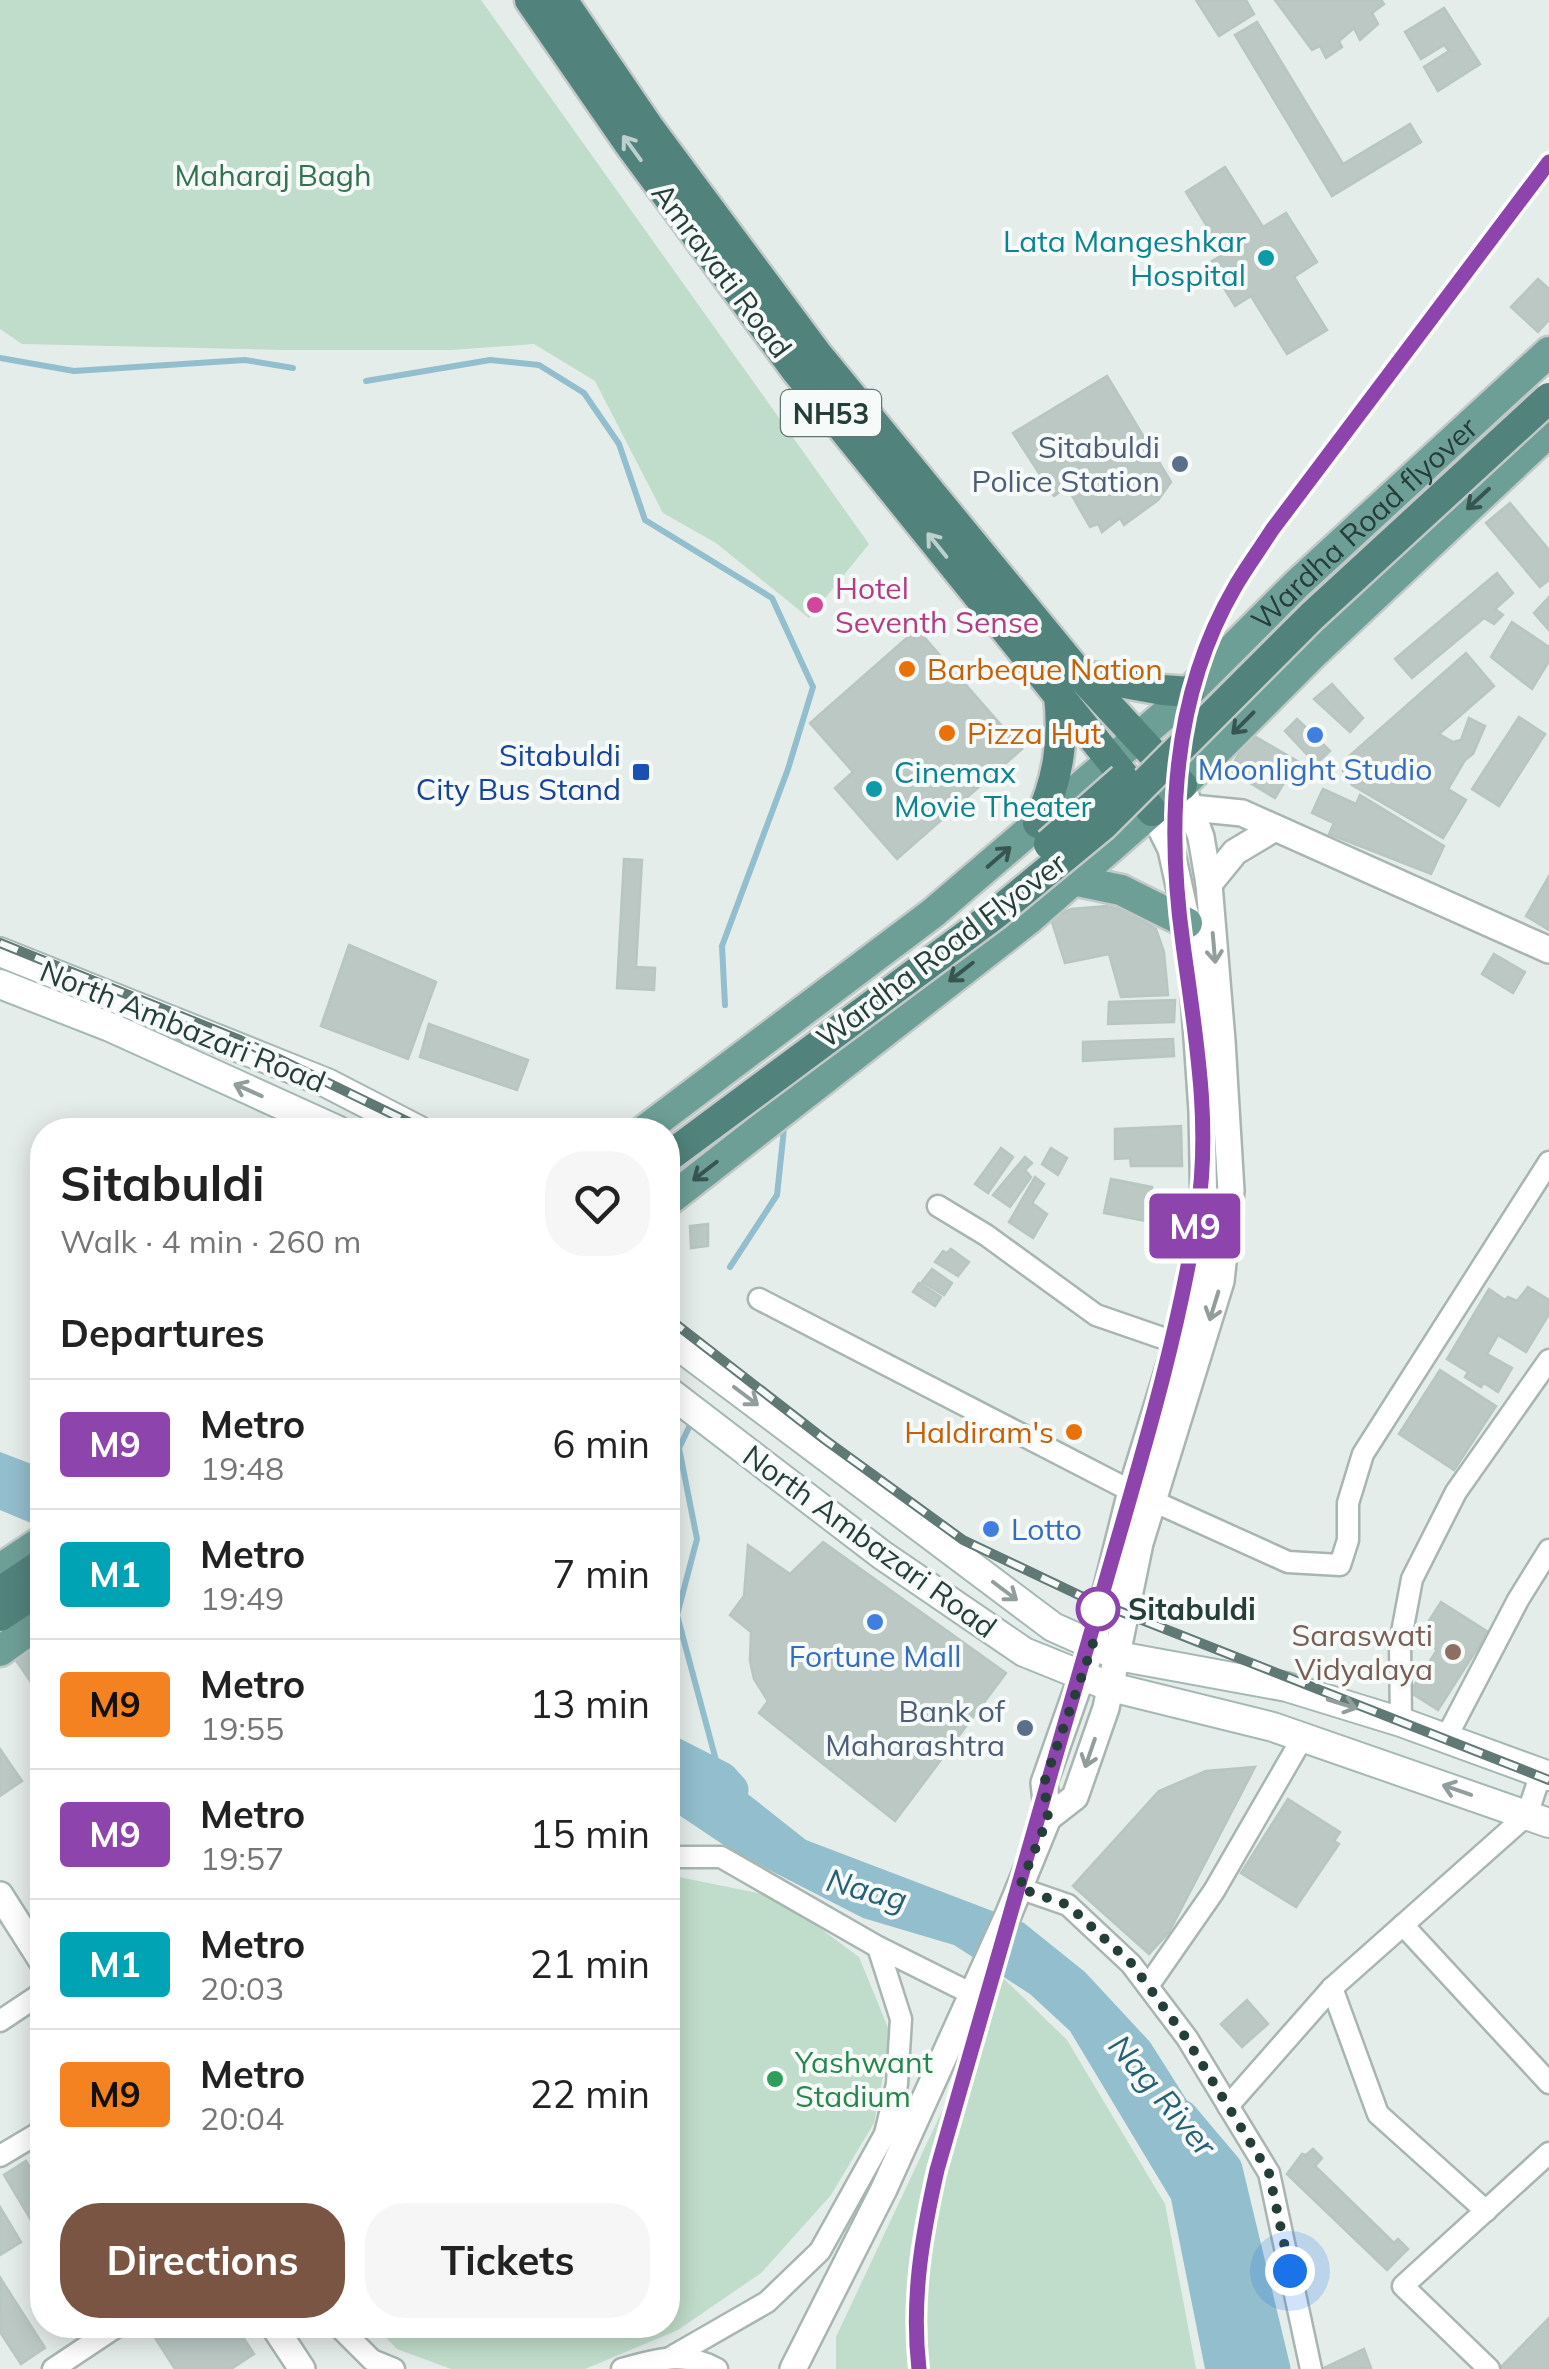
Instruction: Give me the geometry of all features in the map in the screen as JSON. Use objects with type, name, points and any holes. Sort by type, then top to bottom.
[{"type":"highway","name":"Amravati Road","points":[[530,0],[628,142],[796,370],[1069,685],[1138,738],[1174,800]]},
{"type":"highway","name":"Amravati Road","points":[[562,0],[649,128],[816,354],[1069,685],[1112,760],[1174,800]]},
{"type":"highway","name":"Wardha Road Flyover","points":[[680,1123],[1008,880],[1128,774],[1356,552],[1549,374]]},
{"type":"highway","name":"Wardha Road Flyover","points":[[680,1148],[994,915],[1104,825],[1312,616],[1549,398]]},
{"type":"highway","points":[[1038,823],[1052,793],[1069,685],[1189,692]]},
{"type":"highway","points":[[0,1591],[30,1572]]},
{"type":"highway","points":[[0,1616],[30,1596]]},
{"type":"main road","name":"Wardha Road flyover","points":[[661,1118],[933,913],[1138,738],[1549,352]]},
{"type":"main road","points":[[680,1191],[1029,919],[1174,800],[1315,652],[1549,432]]},
{"type":"main road","points":[[1073,880],[1121,890],[1187,924]]},
{"type":"main road","name":"North Ambazari Road","points":[[0,952],[327,1083],[395,1118]]},
{"type":"main road","points":[[56,1007],[66,976]]},
{"type":"main road","name":"North Ambazari Road","points":[[0,984],[110,1027],[311,1118]]},
{"type":"main road","points":[[680,1347],[1052,1627],[1105,1652],[1287,1687],[1401,1722],[1545,1775]]},
{"type":"main road","name":"North Ambazari Road","points":[[680,1399],[882,1555],[1024,1652],[1111,1688],[1303,1737],[1538,1819]]},
{"type":"main road","points":[[0,1569],[30,1549]]},
{"type":"main road","points":[[0,1651],[30,1630]]},
{"type":"street","points":[[1174,800],[1242,813],[1549,950]]},
{"type":"street","points":[[1142,1496],[1221,1280],[1231,1191],[1209,884],[1174,800]]},
{"type":"street","points":[[1048,1818],[1075,1798],[1111,1688],[1105,1652],[1176,1343],[1196,1277],[1204,1218],[1202,1111],[1187,924],[1172,849],[1174,800]]},
{"type":"street","points":[[1209,884],[1235,852],[1275,828]]},
{"type":"street","points":[[759,1298],[1142,1496],[1288,1562],[1340,1565],[1348,1540],[1348,1503],[1362,1454],[1549,1162]]},
{"type":"street","points":[[938,1206],[986,1235],[1096,1315],[1176,1343]]},
{"type":"street","points":[[1401,1722],[1400,1644],[1412,1579],[1456,1492],[1549,1360]]},
{"type":"street","points":[[1446,1738],[1518,1600],[1549,1550]]},
{"type":"street","points":[[793,2369],[921,2106],[1009,1913],[1048,1818],[1044,1783],[1082,1677],[1105,1652]]},
{"type":"street","points":[[1148,1986],[1214,1891],[1303,1737]]},
{"type":"street","points":[[1228,2106],[1332,1988],[1404,1924],[1538,1819],[1545,1775]]},
{"type":"street","points":[[680,1857],[721,1857],[878,1948],[975,1988]]},
{"type":"street","points":[[1019,1888],[1068,1905],[1132,1964],[1186,2038],[1269,2173],[1312,2369]]},
{"type":"street","points":[[4,1907],[30,1944]]},
{"type":"street","points":[[1404,1924],[1549,2083]]},
{"type":"street","points":[[622,2369],[673,2356],[767,2302],[820,2251],[886,2134],[897,2084],[900,2018],[878,1948]]},
{"type":"street","points":[[1332,1988],[1378,2114],[1486,2211]]},
{"type":"street","points":[[0,2021],[30,2000]]},
{"type":"street","points":[[886,2134],[921,2106]]},
{"type":"street","points":[[0,2156],[30,2138]]},
{"type":"street","points":[[1490,2369],[1403,2286],[1549,2152]]},
{"type":"street","points":[[53,2369],[100,2338]]},
{"type":"street","points":[[282,2338],[302,2369]]},
{"type":"street","points":[[350,2338],[372,2360],[394,2369]]},
{"type":"street","points":[[673,2356],[707,2363],[716,2369]]},
{"type":"green space","name":"Maharaj Bagh","points":[[0,0],[481,0],[869,544],[809,618],[716,543],[663,513],[595,381],[534,344],[451,350],[284,350],[22,344],[0,329]]},
{"type":"green space","name":"Yashwant Stadium","points":[[680,1877],[778,1897],[859,1957],[891,2035],[874,2123],[831,2195],[761,2273],[680,2329]]},
{"type":"green space","points":[[1004,1979],[1067,2040],[1165,2204],[1196,2369],[836,2369],[836,2337]]},
{"type":"green space","name":"Yashwant Stadium","points":[[386,2338],[659,2338],[585,2369],[451,2369],[397,2349]]},
{"type":"water","points":[[0,1452],[30,1463],[30,1523],[0,1510]]},
{"type":"water","points":[[680,1759],[730,1780],[806,1840],[1024,1923],[1085,1972],[1150,2042],[1207,2132],[1268,2369],[1205,2369],[1171,2199],[1070,2031],[1030,1994],[954,1945],[863,1918],[734,1852],[680,1816]]},
{"type":"building","points":[[1196,0],[1246,0],[1254,14],[1219,36]]},
{"type":"building","points":[[1275,0],[1381,0],[1384,4],[1372,13],[1378,24],[1360,40],[1354,28],[1339,41],[1342,47],[1326,58],[1320,46],[1312,50]]},
{"type":"building","points":[[1444,8],[1480,64],[1438,91],[1424,67],[1449,51],[1444,45],[1421,59],[1405,32]]},
{"type":"building","points":[[1257,22],[1343,164],[1410,124],[1421,142],[1332,196],[1235,35]]},
{"type":"building","name":"Lata Mangeshkar Hospital","points":[[1225,167],[1263,227],[1286,213],[1317,262],[1294,277],[1327,330],[1287,354],[1251,296],[1235,306],[1209,263],[1224,254],[1186,192]]},
{"type":"building","points":[[1538,279],[1549,289],[1549,320],[1538,332],[1511,307]]},
{"type":"building","points":[[1107,376],[1171,482],[1158,500],[1124,525],[1120,518],[1102,532],[1098,524],[1090,527],[1067,487],[1054,496],[1013,433]]},
{"type":"building","points":[[1510,503],[1549,550],[1549,580],[1540,587],[1486,523]]},
{"type":"building","points":[[1497,573],[1513,593],[1495,609],[1503,615],[1494,624],[1484,618],[1412,678],[1395,659]]},
{"type":"building","points":[[1549,597],[1549,630],[1534,613]]},
{"type":"building","points":[[1512,622],[1549,647],[1549,661],[1532,689],[1491,657]]},
{"type":"building","points":[[917,629],[1022,749],[897,859],[835,788],[853,772],[810,723]]},
{"type":"building","points":[[1466,653],[1494,686],[1439,734],[1453,742],[1461,740],[1469,718],[1485,726],[1473,754],[1465,760],[1448,789],[1466,800],[1443,838],[1352,785],[1343,771],[1346,759]]},
{"type":"building","points":[[1332,684],[1363,718],[1350,732],[1314,699]]},
{"type":"building","points":[[1519,717],[1545,734],[1499,806],[1472,789]]},
{"type":"building","points":[[1297,719],[1330,751],[1316,764],[1285,731]]},
{"type":"building","points":[[1251,734],[1297,761],[1275,798],[1229,770]]},
{"type":"building","points":[[1323,789],[1356,804],[1360,795],[1444,846],[1431,874],[1329,834],[1334,823],[1312,813]]},
{"type":"building","points":[[624,859],[642,860],[636,967],[655,968],[654,990],[617,988]]},
{"type":"building","points":[[1549,876],[1549,930],[1526,916]]},
{"type":"building","points":[[1107,906],[1131,913],[1156,929],[1164,952],[1168,995],[1121,997],[1109,954],[1065,963],[1051,919],[1071,909]]},
{"type":"building","points":[[349,945],[436,982],[408,1059],[321,1026]]},
{"type":"building","points":[[1494,954],[1525,972],[1513,993],[1482,974]]},
{"type":"building","points":[[1175,1000],[1174,1022],[1108,1024],[1109,1002]]},
{"type":"building","points":[[429,1024],[528,1060],[517,1090],[420,1057]]},
{"type":"building","points":[[1173,1039],[1174,1056],[1083,1061],[1083,1042]]},
{"type":"building","points":[[1181,1126],[1182,1166],[1131,1166],[1130,1158],[1115,1159],[1115,1129]]},
{"type":"building","points":[[1001,1148],[1013,1157],[988,1193],[975,1184]]},
{"type":"building","points":[[1051,1148],[1067,1158],[1058,1175],[1042,1164]]},
{"type":"building","points":[[1025,1157],[1032,1163],[1025,1170],[1031,1177],[1010,1207],[993,1195]]},
{"type":"building","points":[[1035,1177],[1044,1184],[1032,1203],[1047,1214],[1033,1238],[1009,1222]]},
{"type":"building","points":[[1111,1179],[1152,1187],[1146,1221],[1104,1213]]},
{"type":"building","points":[[708,1224],[708,1246],[691,1248],[690,1226]]},
{"type":"building","points":[[951,1249],[969,1262],[958,1276],[935,1262],[943,1251]]},
{"type":"building","points":[[932,1269],[952,1283],[944,1295],[922,1282]]},
{"type":"building","points":[[919,1283],[941,1297],[935,1306],[913,1292]]},
{"type":"building","points":[[1528,1287],[1549,1300],[1549,1314],[1526,1352],[1498,1335],[1487,1354],[1512,1368],[1498,1392],[1484,1383],[1481,1387],[1465,1377],[1468,1372],[1447,1359],[1489,1289],[1505,1300],[1508,1297],[1517,1301]]},
{"type":"building","points":[[1440,1370],[1496,1406],[1454,1470],[1399,1434]]},
{"type":"building","points":[[823,1542],[1006,1673],[895,1821],[759,1713],[768,1701],[754,1679],[751,1632],[730,1615],[744,1596],[748,1545],[790,1574]]},
{"type":"building","points":[[1441,1602],[1488,1632],[1438,1710],[1410,1692],[1437,1650],[1418,1638]]},
{"type":"building","points":[[30,1645],[30,1681],[13,1656]]},
{"type":"building","points":[[0,1749],[22,1781],[0,1796]]},
{"type":"building","points":[[1255,1767],[1169,1932],[1149,1954],[1073,1886],[1159,1791],[1206,1771]]},
{"type":"building","points":[[1288,1799],[1340,1832],[1334,1841],[1339,1844],[1296,1907],[1241,1873]]},
{"type":"building","points":[[1247,2000],[1268,2024],[1242,2047],[1221,2024]]},
{"type":"building","points":[[1313,2149],[1322,2158],[1315,2166],[1394,2243],[1398,2239],[1408,2249],[1387,2270],[1287,2174],[1302,2154]]},
{"type":"building","points":[[26,2161],[30,2168],[30,2218],[4,2175]]},
{"type":"building","points":[[0,2207],[21,2242],[0,2255]]},
{"type":"building","points":[[1,2279],[30,2324],[30,2338],[39,2338],[45,2348],[21,2364],[0,2332]]},
{"type":"building","points":[[1549,2318],[1549,2369],[1503,2369],[1501,2367]]},
{"type":"building","points":[[155,2338],[244,2338],[254,2354],[231,2369],[175,2369]]},
{"type":"building","points":[[1364,2349],[1371,2368],[1322,2369]]},
{"type":"waterway","points":[[0,358],[74,371],[245,360],[293,368]]},
{"type":"waterway","points":[[366,381],[490,360],[539,365],[584,393],[619,444],[645,520],[772,598],[813,687],[788,769],[722,946],[725,1005]]},
{"type":"waterway","points":[[730,1267],[777,1195],[784,1129]]},
{"type":"waterway","points":[[680,1446],[692,1421]]},
{"type":"waterway","points":[[680,1453],[697,1539],[680,1604]]},
{"type":"waterway","points":[[680,1626],[721,1779]]},
{"type":"waterway","name":"Naag","points":[[680,1758],[721,1779],[731,1790]]},
{"type":"waterway","name":"Nag River","points":[[1181,2117],[1225,2169],[1273,2369]]},
{"type":"railway","points":[[919,2369],[917,2280],[937,2169],[1154,1411],[1197,1215],[1202,1113],[1177,898],[1175,806],[1186,716],[1198,671],[1214,628],[1253,559],[1549,161]]},
{"type":"railway","points":[[0,943],[240,1040],[400,1118]]},
{"type":"railway","points":[[680,1327],[963,1540],[1081,1596],[1549,1780]]},
{"type":"metro line","name":"M9","points":[[919,2369],[916,2315],[920,2244],[937,2170],[1163,1379],[1198,1214],[1204,1148],[1199,1066],[1182,944],[1173,823],[1186,715],[1212,634],[1234,589],[1272,530],[1549,162]]},
{"type":"place","name":"Lata Mangeshkar Hospital","points":[[1266,258]]},
{"type":"place","name":"Sitabuldi Police Station","points":[[1180,464]]},
{"type":"place","name":"Hotel Seventh Sense","points":[[815,605]]},
{"type":"place","name":"Barbeque Nation","points":[[907,669]]},
{"type":"place","name":"Pizza Hut","points":[[947,733]]},
{"type":"place","name":"Moonlight Studio","points":[[1315,735]]},
{"type":"place","name":"Sitabuldi City Bus Stand","points":[[641,772]]},
{"type":"place","name":"Cinemax Movie Theater","points":[[874,789]]},
{"type":"place","name":"Haldiram's","points":[[1074,1432]]},
{"type":"place","name":"Lotto","points":[[991,1529]]},
{"type":"place","name":"Sitabuldi","points":[[1098,1609]]},
{"type":"place","name":"Fortune Mall","points":[[875,1622]]},
{"type":"place","name":"Saraswati Vidyalaya","points":[[1453,1652]]},
{"type":"place","name":"Bank of Maharashtra","points":[[1025,1728]]},
{"type":"place","name":"Yashwant Stadium","points":[[775,2079]]},
{"type":"route","points":[[1098,1609],[1100,1616],[1092,1647],[1044,1783],[1048,1818],[1019,1888],[1068,1905],[1132,1964],[1186,2038],[1269,2173],[1290,2271]]}]
